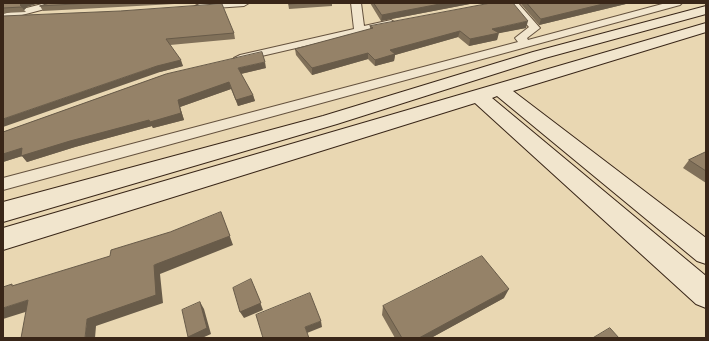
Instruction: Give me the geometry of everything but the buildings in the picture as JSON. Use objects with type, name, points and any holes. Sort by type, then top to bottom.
[{"type":"main road","points":[[3,212],[330,120],[533,49],[706,10]]},
{"type":"main road","points":[[3,239],[500,90],[706,26]]},
{"type":"main road","points":[[500,90],[706,253]]},
{"type":"main road","points":[[478,96],[706,294]]},
{"type":"street","points":[[3,18],[57,3]]},
{"type":"street","points":[[190,7],[244,3]]},
{"type":"street","points":[[356,3],[359,30]]},
{"type":"street","points":[[513,3],[535,28],[520,38],[533,49]]},
{"type":"street","points":[[3,184],[533,49],[678,3]]},
{"type":"street","points":[[3,18],[43,16]]},
{"type":"street","points":[[226,61],[406,20]]}]
